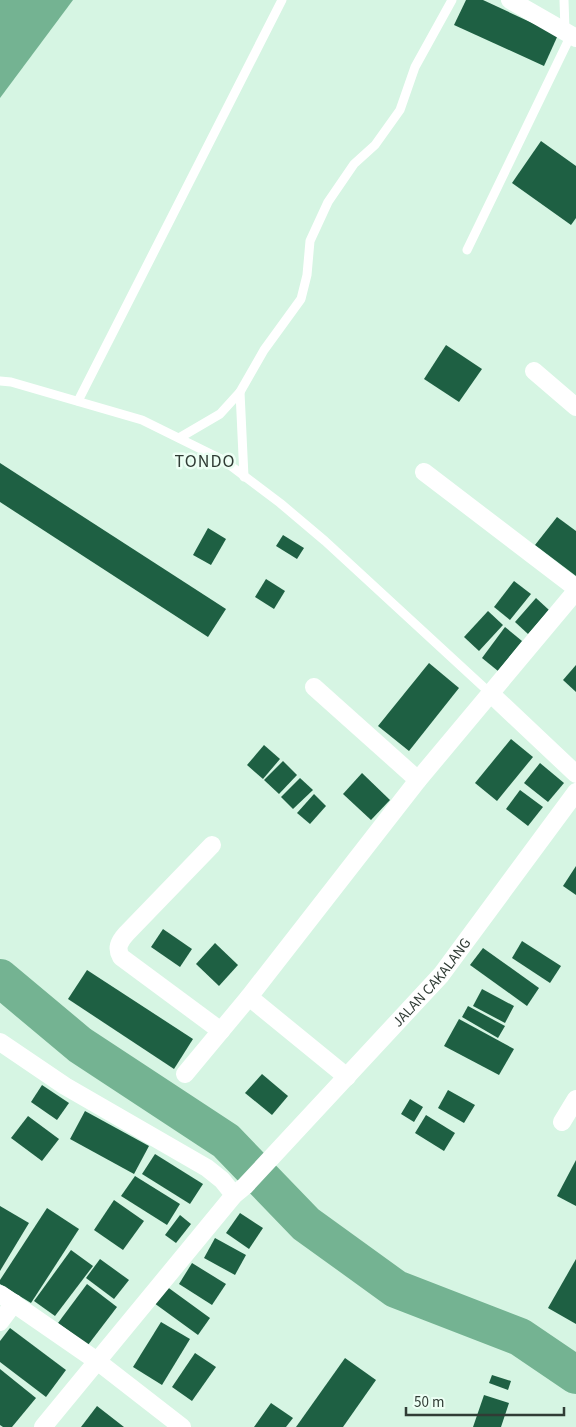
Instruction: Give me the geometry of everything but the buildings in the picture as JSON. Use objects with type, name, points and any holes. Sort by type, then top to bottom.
[{"type":"street","points":[[510,0],[571,34]]},
{"type":"street","points":[[534,371],[576,408]]},
{"type":"street","points":[[185,1074],[249,997],[418,780],[576,590],[424,472]]},
{"type":"street","points":[[314,687],[418,780]]},
{"type":"street","points":[[490,694],[576,774]]},
{"type":"street","name":"JALAN CAKALANG","points":[[43,1427],[240,1191],[441,975],[576,792]]},
{"type":"street","points":[[212,845],[126,934],[118,945],[118,952],[126,961],[221,1031]]},
{"type":"street","points":[[249,997],[347,1077]]},
{"type":"street","points":[[0,1042],[65,1086],[207,1168],[240,1191]]},
{"type":"street","points":[[562,1122],[576,1099]]},
{"type":"street","points":[[0,1322],[7,1298],[97,1361],[182,1427]]},
{"type":"lane","points":[[78,401],[282,0]]},
{"type":"lane","points":[[179,438],[220,414],[240,392],[264,350],[301,299],[307,275],[310,241],[328,202],[354,164],[374,145],[400,110],[415,67],[452,0]]},
{"type":"lane","points":[[467,250],[571,34],[564,0]]},
{"type":"lane","points":[[0,381],[12,382],[142,420],[223,460],[280,503],[324,541],[490,694]]},
{"type":"lane","points":[[240,392],[244,477]]},
{"type":"shaded area","points":[[0,0],[73,0],[0,98]]},
{"type":"waterway","points":[[0,978],[80,1045],[226,1141],[306,1224],[396,1289],[520,1337],[576,1375]]},
{"type":"district","name":"TONDO","points":[[205,461]]}]
